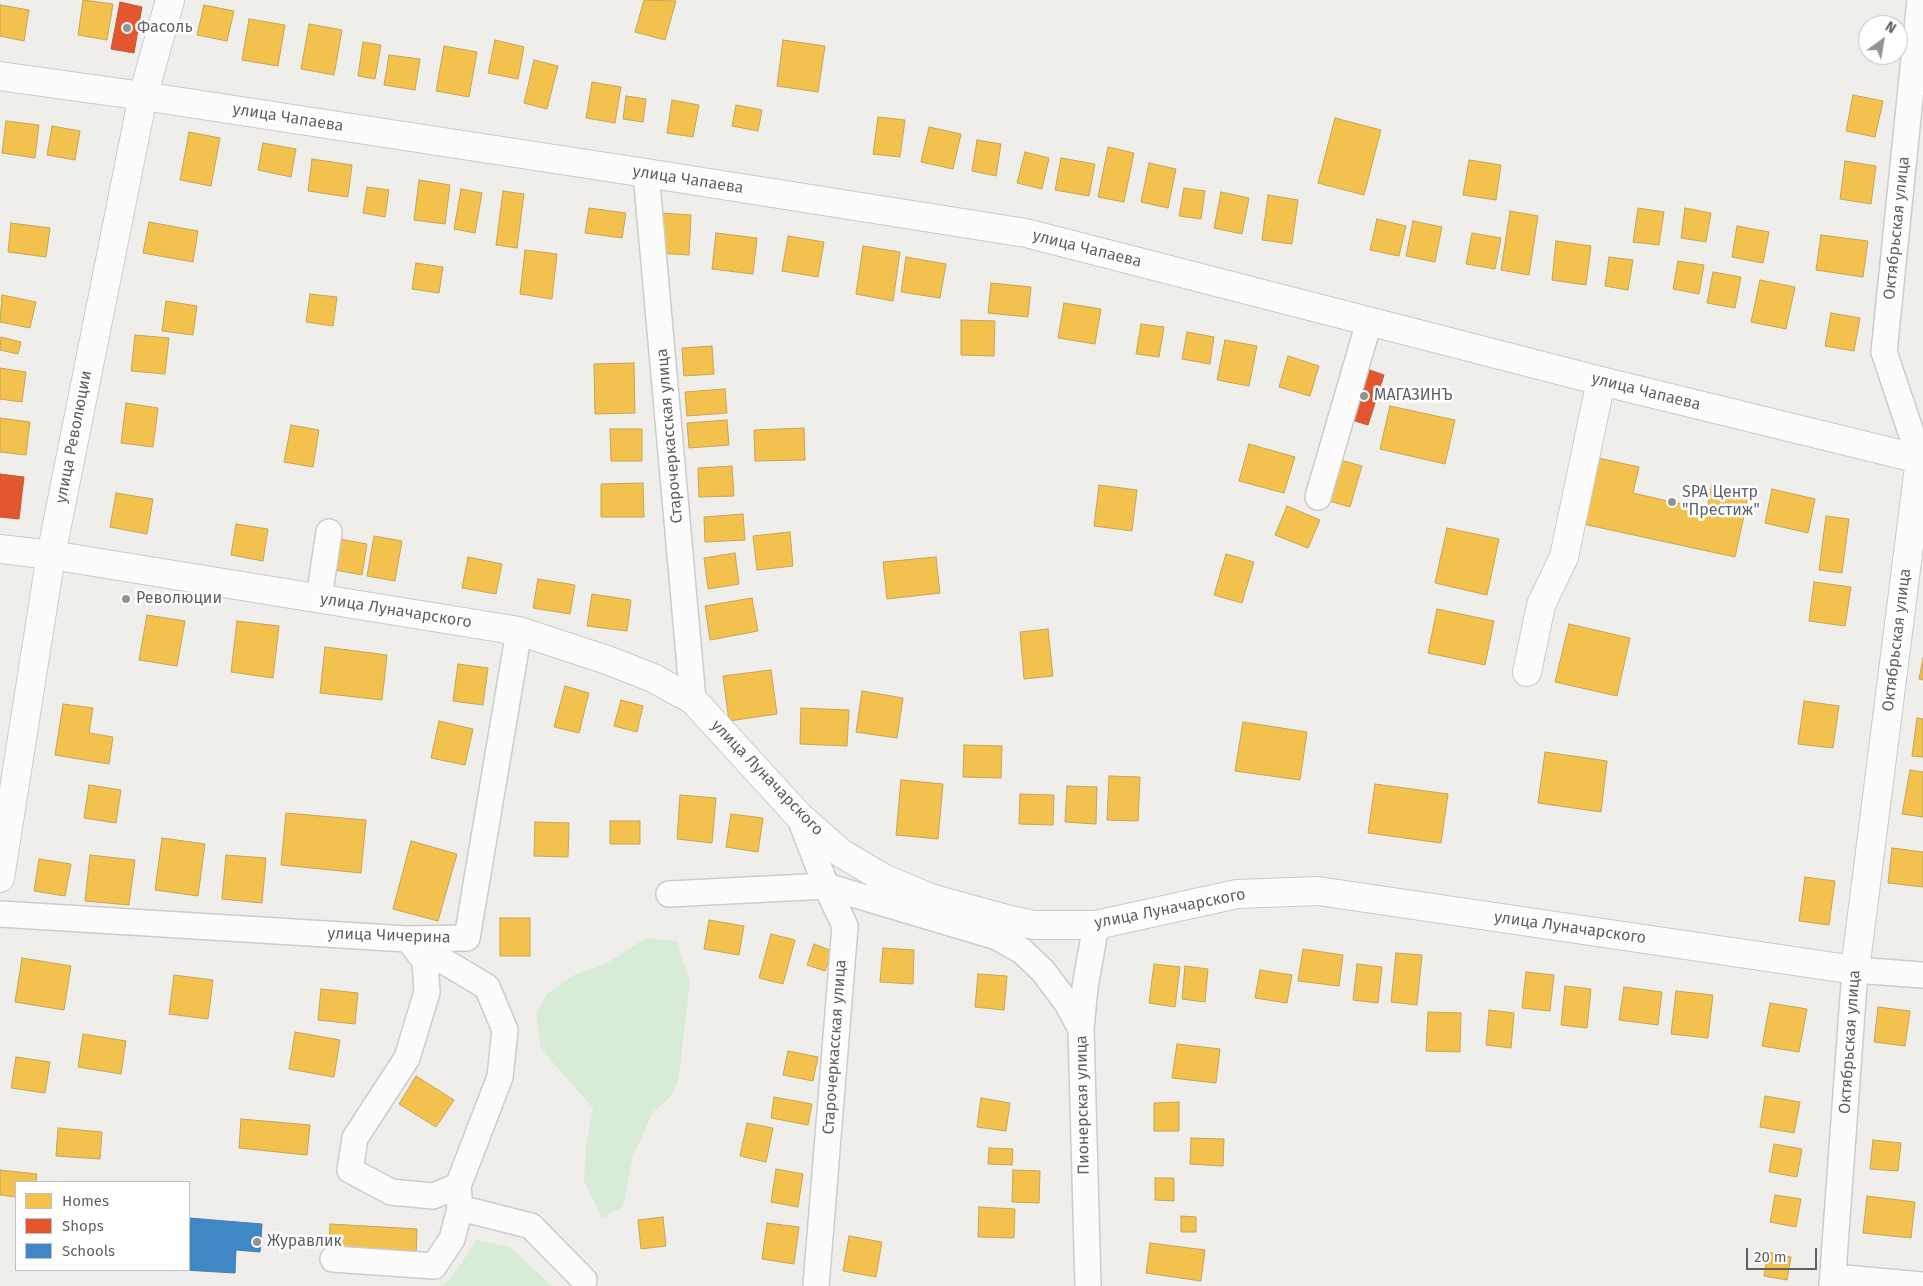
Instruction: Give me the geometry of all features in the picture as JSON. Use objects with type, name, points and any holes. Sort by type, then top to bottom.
[{"type":"main road","name":"улица Революции","points":[[0,878],[51,555],[143,96],[170,0]]},
{"type":"main road","name":"улица Чапаева","points":[[0,76],[646,173],[1026,234],[1600,381],[1922,460]]},
{"type":"main road","points":[[1527,672],[1541,605],[1564,557],[1600,381]]},
{"type":"main road","name":"Октябрьская улица","points":[[1855,970],[1922,460]]},
{"type":"main road","name":"улица Луначарского","points":[[0,549],[51,555],[519,631],[610,661],[652,678],[693,700],[799,816],[841,853],[883,878],[930,898],[984,914],[1034,925],[1096,925],[1237,894],[1318,891],[1855,970]]},
{"type":"street","name":"Октябрьская улица","points":[[1920,0],[1884,352],[1922,460]]},
{"type":"street","name":"Старочеркасская улица","points":[[646,173],[693,700]]},
{"type":"street","points":[[1318,497],[1369,322]]},
{"type":"street","points":[[319,598],[329,532]]},
{"type":"street","name":"улица Чичерина","points":[[0,914],[408,939],[467,938],[519,631]]},
{"type":"street","name":"Старочеркасская улица","points":[[799,816],[826,886],[845,926],[816,1286]]},
{"type":"street","points":[[669,894],[826,886],[998,937],[1022,951],[1043,971],[1067,1003],[1081,1029]]},
{"type":"street","name":"Пионерская улица","points":[[1088,1286],[1081,1029],[1085,987],[1096,925]]},
{"type":"street","points":[[333,1259],[434,1266],[452,1240],[459,1197],[500,1077],[504,1030],[487,987],[408,939]]},
{"type":"street","points":[[408,939],[425,961],[427,992],[408,1058],[355,1138],[350,1170],[391,1192],[459,1197],[530,1226],[584,1280]]},
{"type":"street","name":"Октябрьская улица","points":[[1832,1282],[1855,970]]},
{"type":"street","name":"улица Луначарского","points":[[1855,970],[1923,975]]},
{"type":"street","points":[[1832,1282],[1923,1285]]},
{"type":"green space","points":[[646,938],[677,941],[690,982],[678,1082],[670,1097],[653,1112],[633,1156],[623,1207],[602,1218],[584,1181],[586,1146],[593,1108],[541,1049],[536,1013],[547,994],[574,975],[607,963]]},
{"type":"green space","points":[[477,1240],[510,1247],[552,1286],[440,1286],[449,1281]]},
{"type":"building: Homes","points":[[83,0],[113,4],[107,40],[78,35]]},
{"type":"building: Homes","points":[[644,0],[676,1],[665,40],[635,32]]},
{"type":"building: Homes","points":[[0,5],[29,10],[24,41],[0,36]]},
{"type":"building: Homes","points":[[204,5],[234,11],[227,41],[197,35]]},
{"type":"building: Homes","points":[[249,19],[285,25],[278,66],[242,60]]},
{"type":"building: Homes","points":[[309,24],[342,30],[334,75],[301,69]]},
{"type":"building: Homes","points":[[495,40],[524,47],[518,79],[488,73]]},
{"type":"building: Homes","points":[[783,40],[825,46],[818,92],[777,86]]},
{"type":"building: Homes","points":[[363,42],[381,45],[375,79],[358,76]]},
{"type":"building: Homes","points":[[444,46],[477,52],[469,97],[436,91]]},
{"type":"building: Homes","points":[[389,55],[420,59],[415,90],[384,85]]},
{"type":"building: Homes","points":[[534,60],[558,66],[547,109],[524,103]]},
{"type":"building: Homes","points":[[592,82],[621,87],[615,123],[586,118]]},
{"type":"building: Homes","points":[[1853,95],[1883,101],[1875,137],[1846,131]]},
{"type":"building: Homes","points":[[626,96],[646,99],[643,122],[623,119]]},
{"type":"building: Homes","points":[[672,100],[699,105],[693,137],[667,133]]},
{"type":"building: Homes","points":[[736,105],[762,110],[758,131],[732,126]]},
{"type":"building: Homes","points":[[878,117],[905,120],[900,157],[873,154]]},
{"type":"building: Homes","points":[[1335,118],[1381,130],[1364,195],[1318,183]]},
{"type":"building: Homes","points":[[6,121],[39,125],[35,158],[2,153]]},
{"type":"building: Homes","points":[[52,126],[80,131],[75,160],[47,155]]},
{"type":"building: Homes","points":[[929,127],[961,134],[953,169],[921,162]]},
{"type":"building: Homes","points":[[189,132],[220,138],[211,186],[180,180]]},
{"type":"building: Homes","points":[[977,140],[1001,144],[996,176],[972,171]]},
{"type":"building: Homes","points":[[263,143],[296,149],[291,177],[258,170]]},
{"type":"building: Homes","points":[[1108,147],[1134,153],[1124,202],[1098,197]]},
{"type":"building: Homes","points":[[1025,152],[1049,158],[1042,189],[1017,183]]},
{"type":"building: Homes","points":[[1061,158],[1095,164],[1089,196],[1055,190]]},
{"type":"building: Homes","points":[[312,159],[352,165],[348,197],[308,191]]},
{"type":"building: Homes","points":[[1469,160],[1501,165],[1496,200],[1463,195]]},
{"type":"building: Homes","points":[[1845,161],[1876,166],[1871,204],[1840,199]]},
{"type":"building: Homes","points":[[1149,163],[1176,169],[1168,208],[1141,202]]},
{"type":"building: Homes","points":[[419,180],[450,185],[445,224],[414,220]]},
{"type":"building: Homes","points":[[367,187],[389,190],[385,217],[363,213]]},
{"type":"building: Homes","points":[[1184,188],[1205,191],[1201,219],[1179,216]]},
{"type":"building: Homes","points":[[461,189],[482,193],[475,233],[454,229]]},
{"type":"building: Homes","points":[[503,191],[524,194],[517,248],[496,245]]},
{"type":"building: Homes","points":[[1221,192],[1249,198],[1242,234],[1214,228]]},
{"type":"building: Homes","points":[[1268,195],[1298,200],[1292,244],[1262,240]]},
{"type":"building: Homes","points":[[589,208],[626,213],[622,238],[585,233]]},
{"type":"building: Homes","points":[[1638,208],[1664,212],[1659,245],[1633,242]]},
{"type":"building: Homes","points":[[1685,208],[1711,213],[1706,242],[1681,238]]},
{"type":"building: Homes","points":[[1510,211],[1538,216],[1529,275],[1501,270]]},
{"type":"building: Homes","points":[[661,213],[691,215],[689,255],[658,253]]},
{"type":"building: Homes","points":[[1377,219],[1406,226],[1399,256],[1370,250]]},
{"type":"building: Homes","points":[[1413,221],[1442,227],[1435,262],[1406,256]]},
{"type":"building: Homes","points":[[149,222],[198,231],[193,262],[143,253]]},
{"type":"building: Homes","points":[[11,223],[50,228],[46,257],[8,252]]},
{"type":"building: Homes","points":[[1737,226],[1769,232],[1763,263],[1732,257]]},
{"type":"building: Homes","points":[[716,233],[757,238],[753,274],[712,269]]},
{"type":"building: Homes","points":[[1472,233],[1501,238],[1495,269],[1466,264]]},
{"type":"building: Homes","points":[[1821,235],[1868,241],[1863,277],[1816,270]]},
{"type":"building: Homes","points":[[788,236],[824,242],[818,277],[782,271]]},
{"type":"building: Homes","points":[[1556,241],[1591,246],[1586,285],[1552,280]]},
{"type":"building: Homes","points":[[863,246],[900,252],[893,301],[856,294]]},
{"type":"building: Homes","points":[[525,250],[557,254],[552,299],[520,294]]},
{"type":"building: Homes","points":[[906,257],[946,264],[940,298],[901,292]]},
{"type":"building: Homes","points":[[1609,257],[1633,260],[1628,290],[1605,286]]},
{"type":"building: Homes","points":[[1678,261],[1704,265],[1699,294],[1673,289]]},
{"type":"building: Homes","points":[[416,263],[443,267],[439,293],[412,289]]},
{"type":"building: Homes","points":[[1713,272],[1741,277],[1735,308],[1707,303]]},
{"type":"building: Homes","points":[[1760,280],[1795,287],[1786,329],[1751,322]]},
{"type":"building: Homes","points":[[991,283],[1031,287],[1028,317],[988,313]]},
{"type":"building: Homes","points":[[310,294],[337,297],[333,326],[306,322]]},
{"type":"building: Homes","points":[[2,295],[36,302],[30,328],[0,322]]},
{"type":"building: Homes","points":[[166,301],[197,306],[193,335],[162,331]]},
{"type":"building: Homes","points":[[1064,303],[1101,309],[1095,344],[1058,338]]},
{"type":"building: Homes","points":[[1831,313],[1860,318],[1854,351],[1825,346]]},
{"type":"building: Homes","points":[[961,320],[995,321],[994,356],[961,355]]},
{"type":"building: Homes","points":[[1141,324],[1164,327],[1159,357],[1136,354]]},
{"type":"building: Homes","points":[[1187,332],[1214,337],[1210,364],[1182,359]]},
{"type":"building: Homes","points":[[135,335],[169,338],[165,374],[131,371]]},
{"type":"building: Homes","points":[[1,337],[21,342],[18,354],[0,350]]},
{"type":"building: Homes","points":[[1225,340],[1257,346],[1249,386],[1217,380]]},
{"type":"building: Homes","points":[[712,346],[714,374],[684,376],[682,348]]},
{"type":"building: Homes","points":[[1288,356],[1319,366],[1310,396],[1279,387]]},
{"type":"building: Homes","points":[[634,363],[635,413],[595,414],[594,364]]},
{"type":"building: Homes","points":[[0,368],[26,372],[22,402],[0,399]]},
{"type":"building: Homes","points":[[725,389],[727,413],[687,416],[685,392]]},
{"type":"building: Homes","points":[[126,403],[158,408],[153,447],[121,443]]},
{"type":"building: Homes","points":[[1390,406],[1455,420],[1445,464],[1380,449]]},
{"type":"building: Homes","points":[[0,418],[30,422],[26,455],[0,452]]},
{"type":"building: Homes","points":[[727,420],[729,445],[689,448],[687,423]]},
{"type":"building: Homes","points":[[291,425],[319,430],[313,467],[284,462]]},
{"type":"building: Homes","points":[[804,428],[805,460],[755,461],[754,430]]},
{"type":"building: Homes","points":[[610,429],[642,429],[642,461],[611,461]]},
{"type":"building: Homes","points":[[1249,444],[1295,457],[1284,493],[1239,481]]},
{"type":"building: Homes","points":[[1598,458],[1639,467],[1633,493],[1707,509],[1712,484],[1749,493],[1735,557],[1583,524]]},
{"type":"building: Homes","points":[[1337,459],[1362,466],[1350,507],[1326,500]]},
{"type":"building: Homes","points":[[732,466],[734,496],[699,497],[698,468]]},
{"type":"building: Homes","points":[[643,483],[644,517],[601,517],[601,484]]},
{"type":"building: Homes","points":[[1099,485],[1137,490],[1132,531],[1094,526]]},
{"type":"building: Homes","points":[[1772,489],[1815,499],[1808,533],[1765,523]]},
{"type":"building: Homes","points":[[116,493],[153,499],[147,534],[110,527]]},
{"type":"building: Homes","points":[[1287,506],[1320,520],[1308,548],[1275,535]]},
{"type":"building: Homes","points":[[743,514],[745,540],[705,542],[704,517]]},
{"type":"building: Homes","points":[[1826,516],[1849,519],[1842,573],[1819,570]]},
{"type":"building: Homes","points":[[236,524],[268,529],[263,561],[231,555]]},
{"type":"building: Homes","points":[[1447,528],[1499,539],[1487,595],[1435,583]]},
{"type":"building: Homes","points":[[790,532],[793,566],[757,570],[753,536]]},
{"type":"building: Homes","points":[[374,536],[402,541],[395,581],[367,576]]},
{"type":"building: Homes","points":[[340,539],[367,544],[362,575],[335,570]]},
{"type":"building: Homes","points":[[735,553],[739,584],[708,589],[704,558]]},
{"type":"building: Homes","points":[[1226,554],[1254,562],[1242,603],[1214,595]]},
{"type":"building: Homes","points":[[468,557],[502,564],[496,594],[462,588]]},
{"type":"building: Homes","points":[[936,557],[940,593],[887,599],[883,562]]},
{"type":"building: Homes","points":[[538,579],[575,585],[570,614],[533,608]]},
{"type":"building: Homes","points":[[1814,582],[1851,587],[1845,626],[1809,621]]},
{"type":"building: Homes","points":[[592,594],[631,600],[627,631],[587,626]]},
{"type":"building: Homes","points":[[752,598],[758,631],[710,640],[705,606]]},
{"type":"building: Homes","points":[[1437,609],[1494,621],[1485,665],[1428,653]]},
{"type":"building: Homes","points":[[147,615],[185,621],[177,666],[139,660]]},
{"type":"building: Homes","points":[[237,621],[279,626],[273,678],[231,672]]},
{"type":"building: Homes","points":[[1569,624],[1630,638],[1617,696],[1555,682]]},
{"type":"building: Homes","points":[[1048,629],[1053,676],[1024,679],[1020,632]]},
{"type":"building: Homes","points":[[325,647],[387,655],[382,700],[320,693]]},
{"type":"building: Homes","points":[[1923,658],[1923,680],[1919,679]]},
{"type":"building: Homes","points":[[458,664],[488,668],[483,705],[453,701]]},
{"type":"building: Homes","points":[[771,670],[777,714],[729,721],[723,676]]},
{"type":"building: Homes","points":[[565,686],[589,693],[579,733],[554,727]]},
{"type":"building: Homes","points":[[862,691],[903,698],[897,738],[856,732]]},
{"type":"building: Homes","points":[[621,700],[643,706],[637,732],[614,726]]},
{"type":"building: Homes","points":[[1804,701],[1839,706],[1833,748],[1798,744]]},
{"type":"building: Homes","points":[[63,704],[93,708],[89,733],[113,737],[109,764],[55,755]]},
{"type":"building: Homes","points":[[801,708],[849,710],[847,746],[800,744]]},
{"type":"building: Homes","points":[[1917,718],[1923,719],[1923,757],[1912,756]]},
{"type":"building: Homes","points":[[439,721],[473,729],[465,765],[431,758]]},
{"type":"building: Homes","points":[[1243,722],[1307,732],[1300,780],[1235,771]]},
{"type":"building: Homes","points":[[964,745],[1002,746],[1001,778],[963,777]]},
{"type":"building: Homes","points":[[1545,752],[1607,761],[1601,812],[1538,803]]},
{"type":"building: Homes","points":[[1910,770],[1923,772],[1923,817],[1902,814]]},
{"type":"building: Homes","points":[[1109,776],[1140,777],[1138,821],[1107,820]]},
{"type":"building: Homes","points":[[901,780],[943,784],[938,839],[896,835]]},
{"type":"building: Homes","points":[[1375,784],[1448,794],[1441,843],[1368,833]]},
{"type":"building: Homes","points":[[89,785],[121,790],[116,823],[84,818]]},
{"type":"building: Homes","points":[[1067,786],[1097,787],[1096,824],[1065,822]]},
{"type":"building: Homes","points":[[1020,794],[1054,795],[1053,825],[1019,824]]},
{"type":"building: Homes","points":[[680,795],[716,798],[712,843],[677,839]]},
{"type":"building: Homes","points":[[286,813],[366,820],[361,873],[281,865]]},
{"type":"building: Homes","points":[[731,814],[763,818],[758,852],[726,847]]},
{"type":"building: Homes","points":[[610,821],[640,821],[640,844],[610,844]]},
{"type":"building: Homes","points":[[535,822],[569,823],[568,857],[534,856]]},
{"type":"building: Homes","points":[[162,838],[205,844],[198,896],[155,890]]},
{"type":"building: Homes","points":[[411,841],[457,854],[438,921],[393,909]]},
{"type":"building: Homes","points":[[1892,848],[1923,852],[1923,887],[1888,883]]},
{"type":"building: Homes","points":[[90,855],[135,860],[129,905],[85,901]]},
{"type":"building: Homes","points":[[226,855],[266,858],[262,903],[222,899]]},
{"type":"building: Homes","points":[[39,859],[71,864],[65,896],[34,891]]},
{"type":"building: Homes","points":[[1805,877],[1835,881],[1829,925],[1799,921]]},
{"type":"building: Homes","points":[[500,918],[530,918],[530,956],[500,956]]},
{"type":"building: Homes","points":[[709,920],[744,926],[739,955],[704,949]]},
{"type":"building: Homes","points":[[771,934],[795,940],[783,984],[759,978]]},
{"type":"building: Homes","points":[[814,944],[832,951],[825,971],[807,965]]},
{"type":"building: Homes","points":[[883,948],[914,950],[913,984],[880,982]]},
{"type":"building: Homes","points":[[1303,949],[1343,955],[1339,986],[1298,981]]},
{"type":"building: Homes","points":[[1396,953],[1422,955],[1417,1005],[1391,1002]]},
{"type":"building: Homes","points":[[22,958],[71,966],[64,1010],[15,1002]]},
{"type":"building: Homes","points":[[1154,964],[1180,967],[1175,1007],[1149,1003]]},
{"type":"building: Homes","points":[[1357,964],[1382,967],[1378,1003],[1353,1000]]},
{"type":"building: Homes","points":[[1185,966],[1208,969],[1205,1002],[1182,999]]},
{"type":"building: Homes","points":[[1260,970],[1292,975],[1287,1003],[1255,998]]},
{"type":"building: Homes","points":[[1526,972],[1554,975],[1550,1011],[1522,1008]]},
{"type":"building: Homes","points":[[978,974],[1007,976],[1004,1010],[975,1007]]},
{"type":"building: Homes","points":[[174,975],[213,980],[208,1019],[169,1014]]},
{"type":"building: Homes","points":[[1565,986],[1591,989],[1587,1028],[1561,1025]]},
{"type":"building: Homes","points":[[1624,987],[1662,992],[1658,1025],[1619,1020]]},
{"type":"building: Homes","points":[[321,989],[358,993],[355,1024],[318,1020]]},
{"type":"building: Homes","points":[[1676,991],[1713,995],[1708,1038],[1671,1034]]},
{"type":"building: Homes","points":[[1770,1003],[1807,1009],[1799,1052],[1762,1046]]},
{"type":"building: Homes","points":[[1878,1007],[1910,1011],[1905,1046],[1874,1042]]},
{"type":"building: Homes","points":[[1489,1010],[1514,1013],[1511,1048],[1486,1045]]},
{"type":"building: Homes","points":[[1428,1012],[1461,1013],[1460,1052],[1426,1051]]},
{"type":"building: Homes","points":[[295,1032],[340,1040],[334,1077],[289,1069]]},
{"type":"building: Homes","points":[[83,1034],[126,1041],[121,1074],[78,1067]]},
{"type":"building: Homes","points":[[1177,1044],[1220,1049],[1216,1083],[1172,1078]]},
{"type":"building: Homes","points":[[788,1051],[818,1057],[813,1081],[783,1075]]},
{"type":"building: Homes","points":[[16,1057],[50,1062],[45,1093],[11,1088]]},
{"type":"building: Homes","points":[[416,1076],[454,1100],[436,1127],[399,1104]]},
{"type":"building: Homes","points":[[1765,1096],[1800,1102],[1794,1133],[1760,1127]]},
{"type":"building: Homes","points":[[774,1097],[812,1104],[808,1125],[771,1118]]},
{"type":"building: Homes","points":[[981,1098],[1010,1103],[1006,1131],[977,1127]]},
{"type":"building: Homes","points":[[1179,1102],[1179,1131],[1154,1131],[1154,1103]]},
{"type":"building: Homes","points":[[241,1119],[310,1125],[307,1155],[239,1148]]},
{"type":"building: Homes","points":[[747,1123],[773,1128],[766,1162],[740,1156]]},
{"type":"building: Homes","points":[[58,1128],[102,1132],[100,1159],[56,1156]]},
{"type":"building: Homes","points":[[1191,1138],[1224,1139],[1223,1166],[1190,1164]]},
{"type":"building: Homes","points":[[1873,1140],[1901,1143],[1898,1171],[1870,1169]]},
{"type":"building: Homes","points":[[1774,1144],[1802,1149],[1797,1177],[1769,1172]]},
{"type":"building: Homes","points":[[989,1148],[1013,1149],[1012,1165],[988,1164]]},
{"type":"building: Homes","points":[[776,1169],[803,1174],[798,1207],[771,1202]]},
{"type":"building: Homes","points":[[0,1170],[37,1174],[36,1181],[15,1181],[15,1197],[0,1195]]},
{"type":"building: Homes","points":[[1013,1170],[1040,1171],[1039,1203],[1012,1202]]},
{"type":"building: Homes","points":[[1155,1178],[1174,1178],[1174,1201],[1155,1200]]},
{"type":"building: Homes","points":[[1775,1195],[1801,1199],[1796,1227],[1770,1222]]},
{"type":"building: Homes","points":[[1867,1196],[1915,1202],[1911,1238],[1863,1233]]},
{"type":"building: Homes","points":[[979,1207],[1015,1209],[1014,1238],[978,1237]]},
{"type":"building: Homes","points":[[1181,1216],[1196,1217],[1196,1232],[1181,1232]]},
{"type":"building: Homes","points":[[663,1217],[666,1246],[641,1249],[638,1220]]},
{"type":"building: Homes","points":[[767,1223],[799,1227],[794,1264],[762,1259]]},
{"type":"building: Homes","points":[[330,1224],[417,1229],[416,1257],[329,1252]]},
{"type":"building: Homes","points":[[849,1236],[882,1242],[876,1277],[843,1271]]},
{"type":"building: Homes","points":[[1150,1243],[1205,1250],[1201,1281],[1146,1273]]},
{"type":"building: Homes","points":[[1768,1252],[1791,1257],[1787,1280],[1764,1276]]},
{"type":"building: Shops","name":"Фасоль","points":[[120,2],[142,7],[134,53],[111,49]]},
{"type":"building: Shops","name":"МАГАЗИНЪ","points":[[1361,367],[1384,375],[1368,425],[1345,418]]},
{"type":"building: Shops","points":[[0,474],[24,477],[19,519],[0,517]]},
{"type":"building: Schools","points":[[190,1218],[262,1224],[260,1252],[236,1250],[235,1273],[190,1270]]},
{"type":"place","name":"Фасоль","points":[[127,28]]},
{"type":"place","name":"МАГАЗИНЪ","points":[[1364,396]]},
{"type":"place","name":"SPA Центр \"Престиж\"","points":[[1672,502]]},
{"type":"place","name":"Революции","points":[[126,599]]},
{"type":"place","name":"Журавлик","points":[[257,1242]]}]
